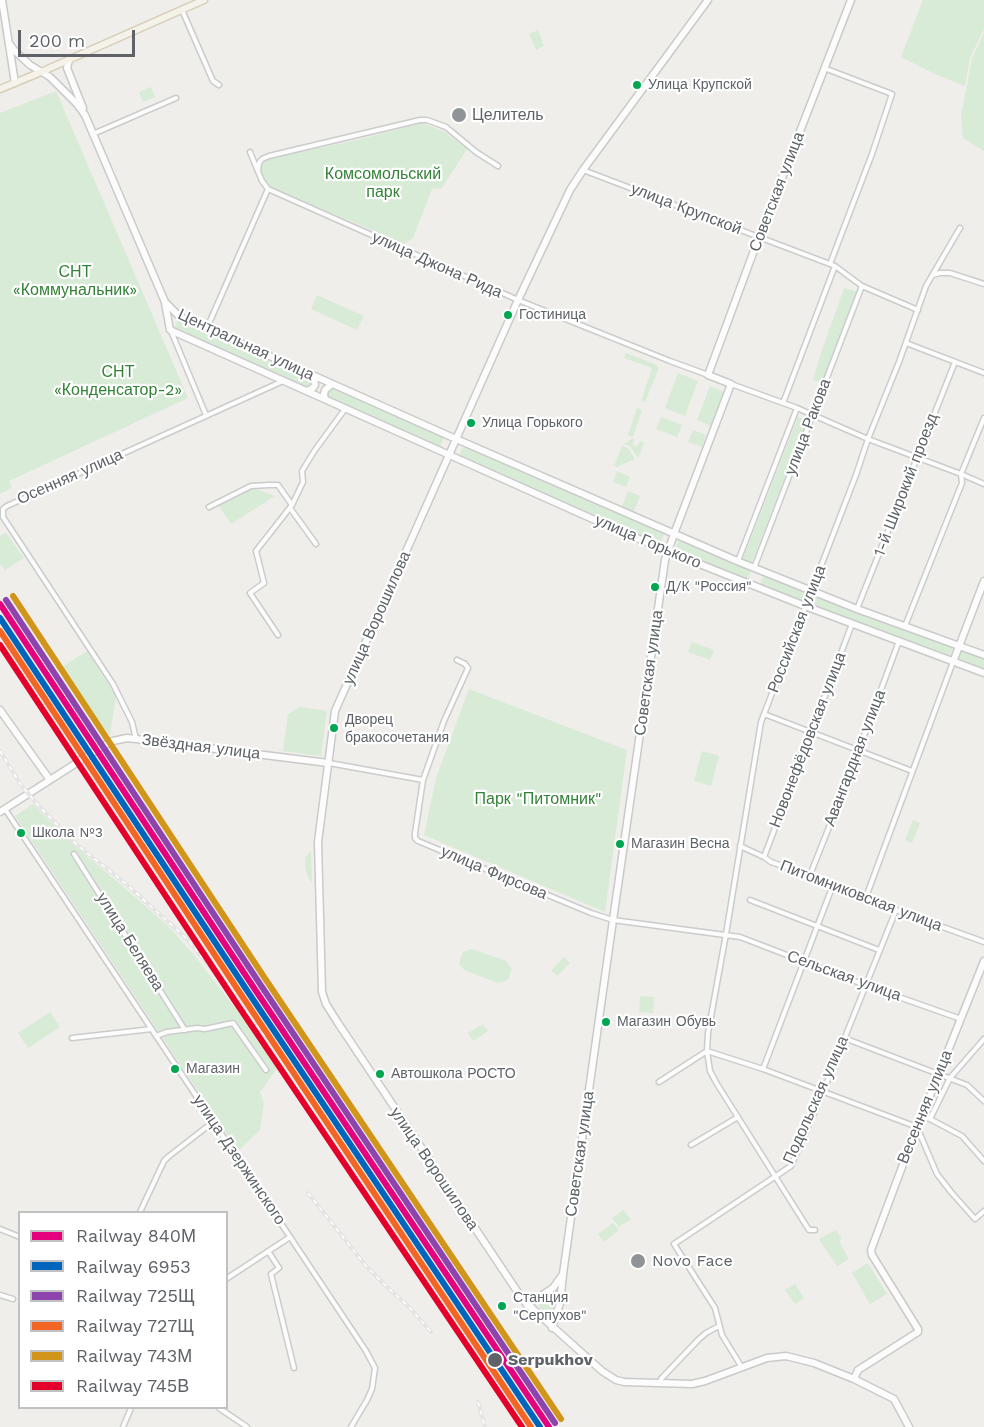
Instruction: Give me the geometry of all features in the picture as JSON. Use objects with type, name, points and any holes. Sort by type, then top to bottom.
[{"type":"main road","points":[[0,89],[182,9],[189,3],[204,0]]},
{"type":"street","points":[[2,0],[15,83]]},
{"type":"street","name":"улица Ворошилова","points":[[659,1384],[616,1380],[602,1371],[527,1305],[500,1268],[326,1004],[322,992],[318,842],[335,711],[562,205],[583,170],[708,0]]},
{"type":"street","name":"Советская улица","points":[[708,375],[851,0]]},
{"type":"street","points":[[182,9],[213,81],[219,85]]},
{"type":"street","name":"Центральная улица","points":[[9,43],[30,65],[51,77],[85,114],[165,302],[180,317],[456,439]]},
{"type":"street","points":[[69,60],[67,68],[85,114]]},
{"type":"street","name":"улица Ракова","points":[[783,403],[892,94],[824,68]]},
{"type":"street","points":[[93,134],[176,98]]},
{"type":"street","points":[[258,171],[262,159],[268,156],[420,120],[427,120],[446,127],[476,152],[498,166]]},
{"type":"street","points":[[207,328],[268,189],[262,181],[250,152]]},
{"type":"street","name":"улица Крупской","points":[[583,170],[832,265],[862,286],[918,310]]},
{"type":"street","name":"улица Джона Рида","points":[[268,189],[518,300],[708,375]]},
{"type":"street","name":"Российская улица","points":[[707,1051],[708,1033],[761,722],[930,279],[960,228]]},
{"type":"street","points":[[930,279],[940,273],[950,273],[984,284]]},
{"type":"street","name":"улица Ракова","points":[[754,568],[862,286]]},
{"type":"street","points":[[165,302],[169,327],[206,416]]},
{"type":"street","points":[[169,327],[172,319],[180,317]]},
{"type":"street","name":"Центральная улица","points":[[169,327],[449,454]]},
{"type":"street","points":[[906,343],[984,373]]},
{"type":"street","name":"1-й Широкий проезд","points":[[857,609],[955,362]]},
{"type":"street","points":[[708,375],[797,408],[868,439],[984,484]]},
{"type":"street","points":[[307,391],[315,385],[314,377]]},
{"type":"street","name":"Осенняя улица","points":[[136,739],[132,722],[113,684],[3,517],[3,509],[284,381]]},
{"type":"street","points":[[325,399],[325,390],[332,384]]},
{"type":"street","name":"Советская улица","points":[[552,1328],[560,1303],[657,609],[668,551],[731,384]]},
{"type":"street","points":[[278,635],[250,593],[264,583],[256,551],[291,506],[303,482],[302,471],[345,408]]},
{"type":"street","name":"улица Ракова","points":[[737,561],[797,408]]},
{"type":"street","points":[[905,626],[962,483],[961,474],[984,418]]},
{"type":"street","name":"улица Горького","points":[[456,439],[754,568],[857,609],[984,655]]},
{"type":"street","name":"улица Горького","points":[[449,454],[668,551],[805,606],[984,673]]},
{"type":"street","points":[[209,507],[251,486],[278,485],[316,544]]},
{"type":"street","points":[[866,897],[984,582]]},
{"type":"street","name":"Новонефёдовская улица","points":[[764,857],[852,624]]},
{"type":"street","name":"Авангардная улица","points":[[810,875],[899,641]]},
{"type":"street","points":[[328,763],[423,780],[444,721],[468,668],[457,660]]},
{"type":"street","points":[[0,710],[50,780],[3,810]]},
{"type":"street","points":[[764,714],[912,771]]},
{"type":"street","name":"Звёздная улица","points":[[50,780],[104,746],[120,740],[136,739],[328,763]]},
{"type":"street","name":"улица Фирсова","points":[[423,780],[415,833],[418,841],[585,911],[612,920],[726,934]]},
{"type":"street","name":"улица Дзержинского","points":[[3,810],[366,1351],[375,1368],[372,1389],[351,1427]]},
{"type":"street","name":"Питомниковская улица","points":[[740,846],[771,862],[984,942]]},
{"type":"street","name":"улица Беляева","points":[[74,854],[185,1030]]},
{"type":"street","points":[[763,1069],[833,885]]},
{"type":"street","points":[[750,900],[879,950]]},
{"type":"street","name":"Подольская улица","points":[[741,1366],[722,1335],[715,1308],[674,1244],[790,1166],[823,1092],[896,910]]},
{"type":"street","name":"Сельская улица","points":[[726,934],[740,937],[961,1019]]},
{"type":"street","name":"Весенняя улица","points":[[854,1379],[858,1370],[918,1332],[871,1250],[917,1127],[984,961]]},
{"type":"street","points":[[156,1036],[167,1032],[234,1024],[266,1070]]},
{"type":"street","points":[[72,1038],[152,1029]]},
{"type":"street","points":[[844,1038],[967,1085],[984,1101]]},
{"type":"street","points":[[930,1119],[950,1078],[984,1039]]},
{"type":"street","points":[[707,1051],[763,1069],[917,1127],[937,1174],[975,1219],[984,1211]]},
{"type":"street","points":[[659,1082],[707,1051]]},
{"type":"street","points":[[707,1051],[710,1071],[717,1084],[812,1230]]},
{"type":"street","points":[[691,1145],[738,1117]]},
{"type":"street","points":[[921,1117],[930,1119],[962,1136],[984,1161]]},
{"type":"street","points":[[140,1211],[168,1156],[213,1122]]},
{"type":"street","points":[[0,1229],[18,1236]]},
{"type":"street","points":[[228,1278],[290,1237]]},
{"type":"street","points":[[268,1251],[279,1269],[271,1274],[294,1368]]},
{"type":"street","points":[[527,1305],[556,1285],[563,1274]]},
{"type":"street","points":[[548,1291],[558,1293],[560,1303]]},
{"type":"street","points":[[0,1295],[12,1299]]},
{"type":"street","points":[[719,1326],[698,1340],[661,1379],[659,1384],[697,1383],[767,1358],[786,1356],[814,1363],[854,1379],[894,1399],[909,1427]]},
{"type":"street","points":[[123,1427],[130,1409]]},
{"type":"street","points":[[222,1409],[247,1427]]},
{"type":"green space","points":[[923,0],[984,0],[984,29],[970,58],[965,86],[901,57]]},
{"type":"green space","points":[[538,30],[544,46],[536,50],[529,34]]},
{"type":"green space","points":[[984,33],[984,151],[963,138],[961,116],[972,58]]},
{"type":"green space","points":[[151,87],[155,97],[143,102],[139,92]]},
{"type":"green space","points":[[56,91],[188,398],[9,481],[12,488],[0,494],[0,113]]},
{"type":"green space","name":"Комсомольский парк","points":[[422,123],[443,131],[467,149],[442,188],[432,189],[413,238],[404,244],[273,188],[263,178],[262,164],[267,159],[353,141]]},
{"type":"green space","points":[[844,288],[858,292],[823,384],[813,380]]},
{"type":"green space","points":[[317,295],[364,316],[357,330],[311,309]]},
{"type":"green space","points":[[178,319],[311,377],[313,385],[305,387],[174,329]]},
{"type":"green space","points":[[626,353],[655,364],[659,368],[645,402],[641,401],[652,368],[624,358]]},
{"type":"green space","points":[[678,373],[698,381],[685,416],[665,408]]},
{"type":"green space","points":[[710,386],[724,392],[711,426],[697,420]]},
{"type":"green space","points":[[330,388],[444,437],[440,447],[329,399],[327,392]]},
{"type":"green space","points":[[637,408],[642,410],[633,437],[628,435]]},
{"type":"green space","points":[[661,417],[682,425],[677,437],[656,429]]},
{"type":"green space","points":[[798,417],[807,420],[752,562],[743,559]]},
{"type":"green space","points":[[693,430],[706,435],[702,447],[688,442]]},
{"type":"green space","points":[[634,439],[633,445],[637,446],[641,441],[644,443],[638,458],[630,446],[624,444]]},
{"type":"green space","points":[[464,445],[664,534],[659,546],[459,456]]},
{"type":"green space","points":[[622,446],[628,448],[635,459],[617,467],[614,466]]},
{"type":"green space","points":[[617,471],[630,477],[626,487],[613,482]]},
{"type":"green space","points":[[253,488],[275,496],[231,524],[219,506]]},
{"type":"green space","points":[[628,491],[640,496],[634,511],[622,506]]},
{"type":"green space","points":[[6,533],[24,558],[5,570],[0,564],[0,536]]},
{"type":"green space","points":[[679,540],[751,571],[747,581],[674,552]]},
{"type":"green space","points":[[763,576],[806,592],[802,602],[760,586]]},
{"type":"green space","points":[[813,596],[953,648],[950,657],[809,605]]},
{"type":"green space","points":[[692,642],[714,650],[710,660],[688,652]]},
{"type":"green space","points":[[960,649],[984,658],[984,670],[956,659]]},
{"type":"green space","points":[[87,651],[116,696],[110,735],[89,712],[60,668]]},
{"type":"green space","name":"Парк \"Питомник\"","points":[[469,689],[627,750],[605,912],[424,835],[436,778]]},
{"type":"green space","points":[[300,707],[327,711],[321,756],[283,751],[288,714]]},
{"type":"green space","points":[[702,751],[719,756],[711,786],[694,781]]},
{"type":"green space","points":[[33,804],[76,847],[169,927],[251,1028],[278,1067],[260,1092],[264,1103],[260,1130],[240,1149],[236,1148],[15,816]]},
{"type":"green space","points":[[913,820],[920,823],[912,843],[905,840]]},
{"type":"green space","points":[[311,850],[312,882],[306,871],[305,858]]},
{"type":"green space","points":[[472,949],[506,961],[512,969],[508,980],[498,983],[464,970],[459,963],[463,952]]},
{"type":"green space","points":[[564,957],[570,963],[557,976],[551,970]]},
{"type":"green space","points":[[640,996],[654,997],[653,1013],[639,1012]]},
{"type":"green space","points":[[50,1012],[60,1027],[28,1048],[18,1033]]},
{"type":"green space","points":[[483,1024],[488,1031],[473,1041],[468,1033]]},
{"type":"green space","points":[[623,1210],[631,1219],[619,1227],[612,1218]]},
{"type":"green space","points":[[613,1223],[619,1230],[604,1242],[598,1234]]},
{"type":"green space","points":[[836,1230],[849,1259],[837,1266],[819,1239]]},
{"type":"green space","points":[[868,1263],[887,1294],[870,1304],[852,1273]]},
{"type":"green space","points":[[795,1284],[804,1298],[795,1304],[785,1290]]},
{"type":"green space","points":[[549,1294],[554,1294],[556,1298],[553,1315],[549,1317],[539,1307],[539,1302]]},
{"type":"railway","points":[[0,751],[21,785],[77,845],[125,883],[187,939],[293,1072]]},
{"type":"railway","points":[[308,1193],[366,1266],[410,1308],[431,1332]]},
{"type":"railway","points":[[422,1232],[436,1251],[470,1281]]},
{"type":"railway","points":[[478,1402],[485,1427]]},
{"type":"rail line","name":"743М","points":[[13,596],[266,980],[561,1419]]},
{"type":"rail line","name":"725Щ","points":[[6,600],[555,1423]]},
{"type":"rail line","name":"840М","points":[[0,604],[549,1427]]},
{"type":"rail line","name":"6953","points":[[0,618],[540,1427]]},
{"type":"rail line","name":"727Щ","points":[[0,631],[531,1427]]},
{"type":"rail line","name":"745В","points":[[0,645],[235,1001],[522,1427]]},
{"type":"place","name":"Улица Крупской","points":[[637,85]]},
{"type":"place","name":"Целитель","points":[[459,115]]},
{"type":"place","name":"Гостиница","points":[[508,315]]},
{"type":"place","name":"Улица Горького","points":[[471,423]]},
{"type":"place","name":"Д/К \"Россия\"","points":[[655,587]]},
{"type":"place","name":"Дворец бракосочетания","points":[[334,728]]},
{"type":"place","name":"Школа №3","points":[[21,833]]},
{"type":"place","name":"Магазин Весна","points":[[620,844]]},
{"type":"place","name":"Магазин Обувь","points":[[606,1022]]},
{"type":"place","name":"Магазин","points":[[175,1069]]},
{"type":"place","name":"Автошкола РОСТО","points":[[380,1074]]},
{"type":"place","name":"Novo Face","points":[[638,1261]]},
{"type":"place","name":"Станция \"Серпухов\"","points":[[502,1306]]},
{"type":"place","name":"Serpukhov","points":[[495,1360]]},
{"type":"park label","name":"СНТ «Коммунальник»","points":[[75,281]]},
{"type":"park label","name":"СНТ «Конденсатор-2»","points":[[118,381]]}]
